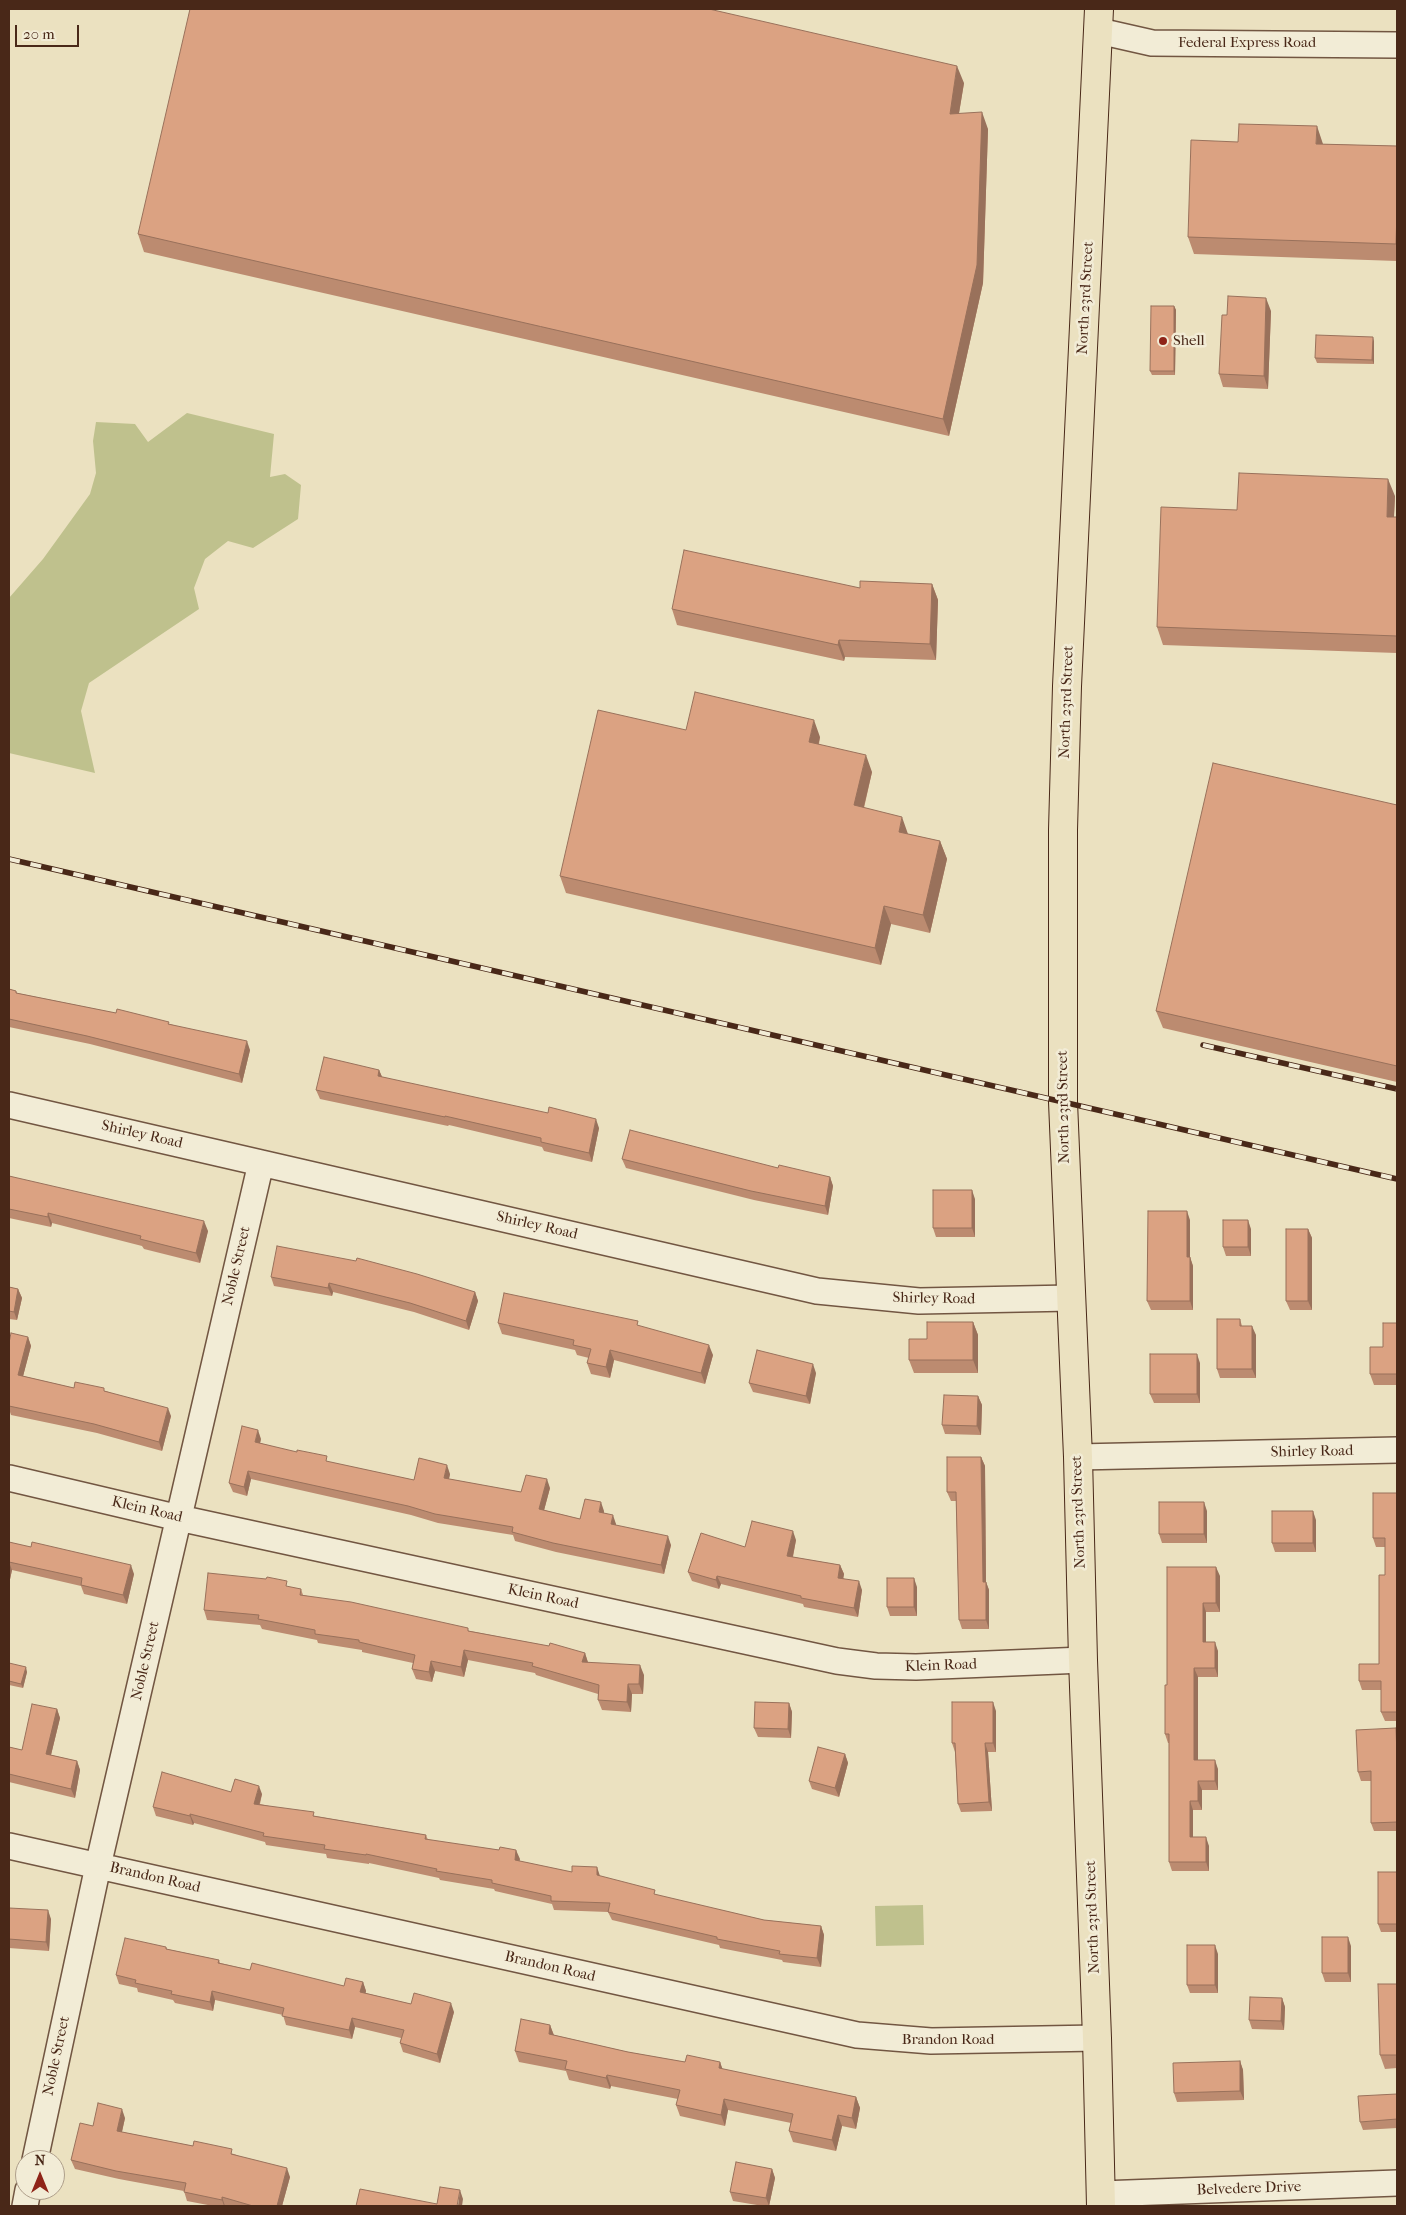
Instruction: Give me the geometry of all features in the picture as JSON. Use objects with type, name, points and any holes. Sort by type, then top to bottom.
[{"type":"main road","name":"North 23rd Street","points":[[1099,20],[1072,557],[1063,830],[1063,1102],[1078,1457],[1083,1660],[1098,2038],[1101,2200]]},
{"type":"street","name":"Federal Express Road","points":[[1099,20],[1152,43],[1397,45]]},
{"type":"street","name":"Shirley Road","points":[[9,1105],[817,1291],[919,1301],[1071,1298]]},
{"type":"street","name":"Noble Street","points":[[37,2150],[98,1866],[261,1163]]},
{"type":"street","name":"Shirley Road","points":[[1078,1457],[1397,1450]]},
{"type":"street","name":"Klein Road","points":[[9,1478],[179,1518],[837,1661],[876,1666],[916,1667],[1083,1660]]},
{"type":"street","name":"Brandon Road","points":[[9,1846],[857,2035],[931,2042],[1098,2038]]},
{"type":"street","name":"Belvedere Drive","points":[[1101,2200],[1397,2183]]},
{"type":"green space","points":[[187,413],[274,434],[270,477],[285,474],[301,485],[298,519],[253,548],[228,541],[205,559],[194,588],[199,609],[89,683],[81,711],[95,773],[9,753],[9,598],[43,559],[90,494],[96,473],[93,441],[96,422],[135,424],[148,442]]},
{"type":"green space","points":[[923,1905],[924,1945],[876,1946],[875,1906]]},
{"type":"building","points":[[190,9],[709,9],[957,66],[950,114],[982,112],[977,265],[943,419],[138,234]]},
{"type":"building","points":[[1239,124],[1317,126],[1316,144],[1397,146],[1396,244],[1188,237],[1191,140],[1238,142]]},
{"type":"building","points":[[1228,296],[1266,298],[1264,376],[1219,374],[1222,315],[1227,315]]},
{"type":"building","points":[[1151,306],[1174,306],[1174,371],[1150,371]]},
{"type":"building","points":[[1316,335],[1373,337],[1372,360],[1315,358]]},
{"type":"building","points":[[1239,473],[1388,479],[1387,517],[1397,517],[1397,636],[1157,627],[1161,507],[1237,510]]},
{"type":"building","points":[[684,550],[860,588],[860,581],[932,584],[930,644],[839,640],[838,645],[672,609]]},
{"type":"building","points":[[695,692],[814,720],[809,742],[866,755],[854,805],[902,817],[899,832],[940,841],[923,915],[884,906],[875,948],[560,876],[598,710],[686,730]]},
{"type":"building","points":[[1213,763],[1397,805],[1397,1066],[1156,1011]]},
{"type":"building","points":[[9,989],[16,991],[16,993],[116,1013],[117,1009],[169,1022],[168,1024],[247,1041],[239,1074],[87,1036],[9,1019]]},
{"type":"building","points":[[324,1057],[379,1070],[378,1076],[548,1113],[549,1107],[596,1119],[589,1153],[541,1142],[541,1138],[316,1090]]},
{"type":"building","points":[[630,1130],[778,1168],[779,1165],[830,1177],[825,1206],[751,1191],[622,1159]]},
{"type":"building","points":[[9,1176],[204,1221],[196,1253],[140,1239],[141,1236],[48,1213],[48,1217],[9,1209]]},
{"type":"building","points":[[933,1190],[972,1190],[972,1228],[933,1228]]},
{"type":"building","points":[[1148,1211],[1187,1211],[1187,1257],[1190,1257],[1190,1301],[1147,1301]]},
{"type":"building","points":[[1223,1220],[1248,1220],[1248,1247],[1223,1247]]},
{"type":"building","points":[[1286,1229],[1308,1229],[1308,1301],[1286,1301]]},
{"type":"building","points":[[277,1246],[356,1261],[357,1258],[475,1292],[466,1321],[410,1303],[329,1283],[328,1288],[271,1277]]},
{"type":"building","points":[[9,1287],[18,1289],[14,1312],[9,1311]]},
{"type":"building","points":[[504,1293],[638,1321],[637,1325],[709,1345],[701,1373],[610,1350],[606,1367],[587,1363],[591,1349],[573,1345],[574,1340],[498,1323]]},
{"type":"building","points":[[1217,1319],[1240,1319],[1240,1326],[1252,1326],[1252,1369],[1217,1369]]},
{"type":"building","points":[[927,1322],[973,1322],[973,1360],[909,1360],[909,1339],[927,1339]]},
{"type":"building","points":[[1383,1323],[1397,1323],[1397,1374],[1370,1374],[1370,1347],[1383,1347]]},
{"type":"building","points":[[11,1333],[28,1337],[18,1375],[74,1388],[75,1382],[104,1388],[104,1391],[168,1408],[159,1442],[94,1424],[9,1406],[9,1343]]},
{"type":"building","points":[[757,1350],[813,1364],[806,1396],[749,1383]]},
{"type":"building","points":[[1150,1354],[1197,1354],[1197,1394],[1150,1394]]},
{"type":"building","points":[[944,1395],[978,1396],[977,1426],[942,1425]]},
{"type":"building","points":[[242,1426],[258,1430],[255,1442],[297,1452],[297,1450],[327,1456],[326,1461],[414,1480],[419,1458],[447,1465],[444,1478],[521,1492],[526,1475],[547,1479],[539,1509],[580,1519],[585,1499],[601,1502],[599,1512],[613,1515],[611,1524],[668,1536],[661,1565],[553,1543],[512,1532],[513,1527],[435,1514],[408,1506],[248,1471],[244,1487],[229,1483]]},
{"type":"building","points":[[947,1457],[981,1457],[983,1582],[986,1582],[986,1620],[959,1620],[956,1492],[947,1492]]},
{"type":"building","points":[[1373,1493],[1397,1493],[1397,1712],[1381,1712],[1381,1681],[1359,1681],[1359,1664],[1379,1664],[1379,1575],[1385,1575],[1385,1538],[1373,1538]]},
{"type":"building","points":[[1159,1502],[1204,1502],[1204,1534],[1159,1534]]},
{"type":"building","points":[[1272,1511],[1313,1511],[1313,1543],[1272,1543]]},
{"type":"building","points":[[752,1521],[793,1531],[787,1556],[840,1565],[838,1578],[859,1581],[854,1608],[801,1598],[801,1596],[717,1576],[716,1580],[688,1572],[701,1533],[745,1547]]},
{"type":"building","points":[[9,1542],[31,1547],[32,1542],[131,1565],[123,1595],[81,1585],[82,1578],[9,1562]]},
{"type":"building","points":[[1167,1567],[1216,1567],[1216,1603],[1203,1603],[1203,1642],[1215,1642],[1215,1668],[1194,1668],[1194,1760],[1215,1760],[1215,1781],[1198,1781],[1198,1801],[1190,1801],[1190,1837],[1206,1837],[1206,1862],[1169,1862],[1169,1734],[1165,1734]]},
{"type":"building","points":[[208,1573],[266,1579],[267,1577],[287,1581],[286,1586],[301,1589],[300,1595],[351,1602],[468,1628],[468,1631],[549,1646],[550,1643],[585,1653],[582,1662],[640,1665],[639,1684],[628,1684],[627,1702],[598,1700],[599,1685],[532,1666],[533,1663],[464,1650],[461,1667],[431,1661],[429,1672],[412,1669],[415,1655],[359,1642],[359,1640],[315,1634],[315,1630],[258,1619],[259,1615],[204,1610]]},
{"type":"building","points":[[887,1578],[914,1578],[914,1607],[887,1607]]},
{"type":"building","points":[[9,1663],[26,1667],[21,1684],[9,1681]]},
{"type":"building","points":[[755,1702],[789,1703],[788,1729],[754,1728]]},
{"type":"building","points":[[952,1702],[993,1702],[993,1743],[985,1743],[989,1802],[958,1804],[955,1743],[952,1743]]},
{"type":"building","points":[[32,1704],[57,1709],[46,1754],[77,1761],[71,1789],[9,1774],[9,1747],[22,1750]]},
{"type":"building","points":[[1396,1728],[1397,1822],[1371,1823],[1371,1771],[1358,1772],[1356,1730]]},
{"type":"building","points":[[818,1747],[845,1754],[835,1788],[809,1781]]},
{"type":"building","points":[[162,1772],[231,1792],[235,1779],[259,1786],[254,1804],[314,1812],[313,1816],[426,1835],[425,1839],[499,1850],[500,1847],[516,1850],[515,1860],[572,1872],[572,1866],[597,1867],[597,1875],[655,1890],[654,1894],[764,1920],[821,1926],[817,1958],[779,1954],[780,1951],[717,1939],[717,1937],[608,1912],[610,1903],[551,1901],[551,1896],[492,1883],[492,1880],[436,1871],[437,1869],[366,1854],[324,1849],[325,1845],[263,1836],[264,1833],[190,1814],[190,1816],[153,1807]]},
{"type":"building","points":[[1378,1872],[1397,1872],[1397,1924],[1378,1924]]},
{"type":"building","points":[[9,1908],[48,1910],[46,1942],[9,1939]]},
{"type":"building","points":[[1322,1937],[1348,1937],[1348,1973],[1322,1973]]},
{"type":"building","points":[[125,1938],[219,1960],[218,1963],[250,1970],[252,1963],[344,1986],[346,1978],[363,1982],[360,1992],[411,2004],[414,1993],[451,2003],[437,2054],[400,2043],[404,2030],[352,2018],[349,2030],[282,2016],[284,2008],[212,1991],[210,2002],[171,1994],[172,1991],[135,1983],[136,1980],[116,1975]]},
{"type":"building","points":[[1187,1945],[1215,1945],[1215,1985],[1187,1985]]},
{"type":"building","points":[[1378,1984],[1397,1984],[1397,2055],[1380,2055]]},
{"type":"building","points":[[1250,1997],[1282,1998],[1281,2021],[1249,2020]]},
{"type":"building","points":[[521,2019],[550,2025],[549,2034],[628,2052],[685,2062],[687,2055],[720,2062],[719,2068],[856,2097],[852,2118],[838,2115],[832,2140],[789,2131],[793,2114],[724,2099],[721,2115],[676,2105],[680,2090],[607,2075],[606,2078],[565,2069],[567,2061],[515,2051]]},
{"type":"building","points":[[1240,2061],[1240,2091],[1174,2093],[1173,2063]]},
{"type":"building","points":[[1397,2094],[1397,2119],[1360,2122],[1358,2096]]},
{"type":"building","points":[[98,2103],[122,2109],[117,2131],[193,2146],[194,2141],[232,2149],[231,2154],[287,2168],[277,2206],[253,2206],[222,2197],[222,2200],[184,2192],[186,2183],[116,2171],[71,2160],[80,2123],[93,2126]]},
{"type":"building","points":[[736,2162],[772,2169],[766,2198],[730,2192]]},
{"type":"building","points":[[440,2187],[460,2190],[457,2206],[356,2206],[360,2189],[437,2204]]},
{"type":"railway","points":[[9,859],[1397,1179]]},
{"type":"railway","points":[[1203,1045],[1397,1089]]},
{"type":"place","name":"Shell","points":[[1163,341]]}]
